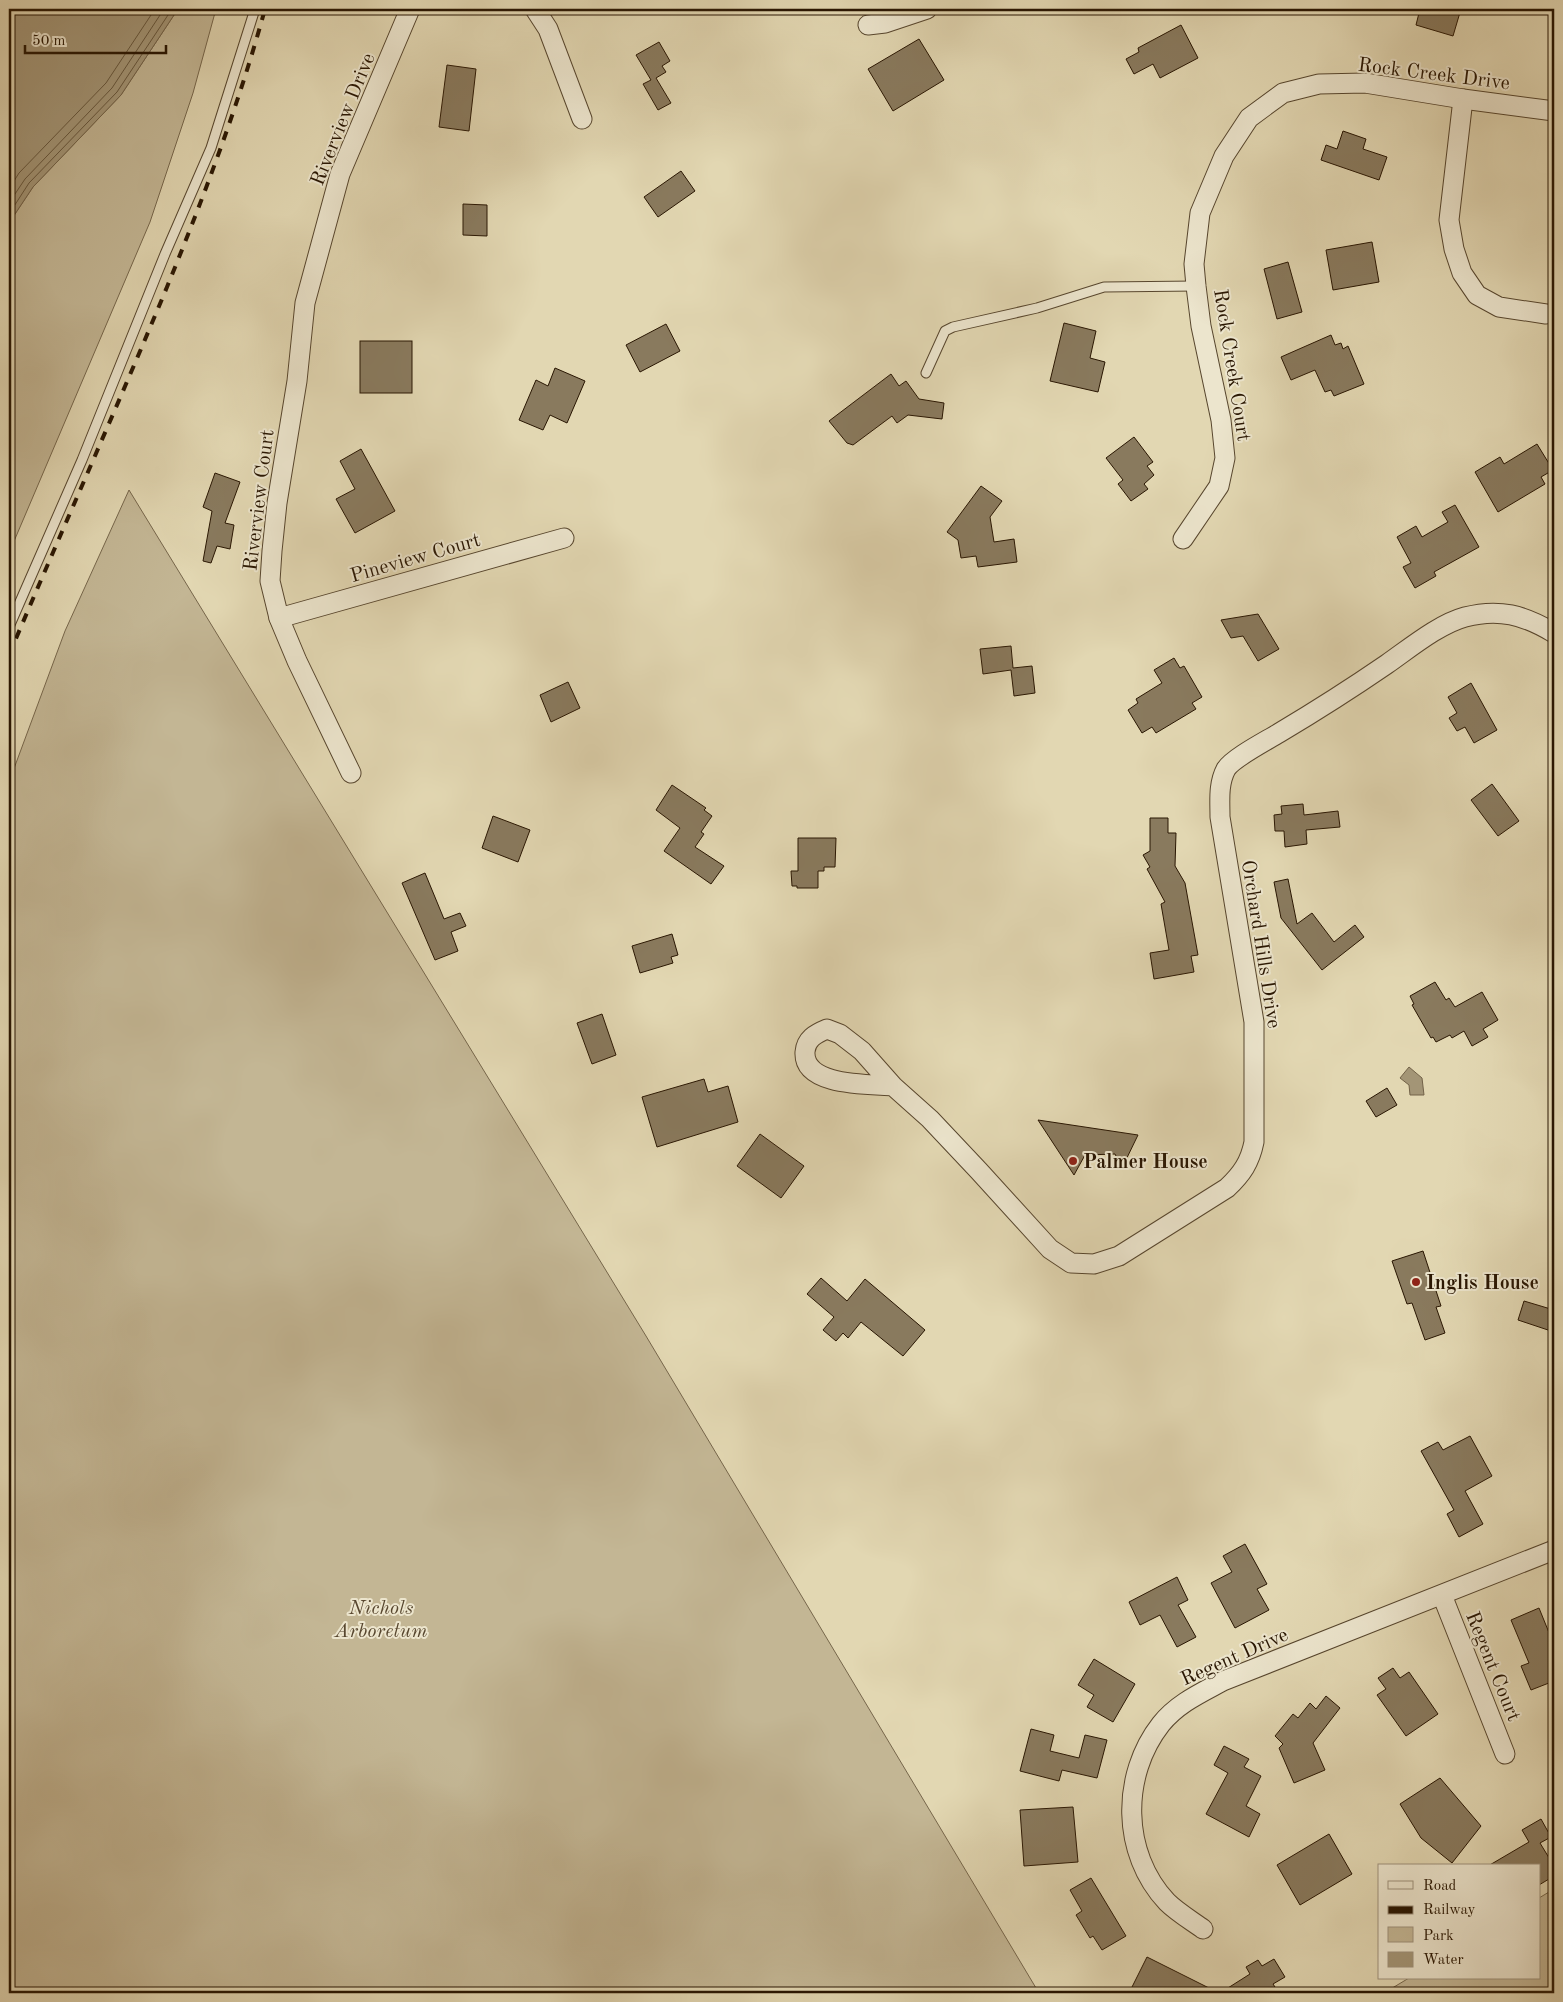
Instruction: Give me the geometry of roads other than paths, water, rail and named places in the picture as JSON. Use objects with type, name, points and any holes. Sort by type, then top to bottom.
[{"type":"street","name":"Riverview Drive","points":[[319,248],[340,174],[410,9]]},
{"type":"street","points":[[535,9],[548,29],[582,119]]},
{"type":"street","points":[[868,25],[885,23],[928,9]]},
{"type":"street","name":"Rock Creek Drive","points":[[1210,189],[1224,156],[1249,118],[1283,93],[1319,84],[1365,83],[1554,111]]},
{"type":"street","points":[[1463,99],[1449,220],[1454,249],[1462,273],[1477,295],[1500,307],[1546,314]]},
{"type":"street","name":"Rock Creek Court","points":[[1183,539],[1219,486],[1225,458],[1221,420],[1201,326],[1194,264],[1200,214],[1210,189]]},
{"type":"street","name":"Riverview Court","points":[[319,248],[305,303],[297,382],[277,504],[270,582],[279,618],[297,661],[351,773]]},
{"type":"street","name":"Pineview Court","points":[[279,618],[564,538]]},
{"type":"street","name":"Orchard Hills Drive","points":[[893,1086],[930,1119],[1050,1250],[1071,1263],[1094,1264],[1118,1256],[1227,1188],[1241,1174],[1250,1158],[1254,1142],[1254,1022],[1220,817],[1220,788],[1227,768],[1244,754],[1336,699],[1424,639],[1463,617],[1490,612],[1515,614],[1540,624],[1554,633]]},
{"type":"street","name":"Regent Drive","points":[[1203,1929],[1167,1902],[1148,1875],[1136,1846],[1132,1821],[1132,1796],[1136,1777],[1147,1746],[1162,1723],[1186,1701],[1223,1681],[1554,1550]]},
{"type":"street","name":"Regent Court","points":[[1442,1595],[1505,1754]]},
{"type":"lane","points":[[9,627],[82,460],[165,254],[211,148],[255,9]]},
{"type":"lane","points":[[926,373],[945,331],[953,327],[1037,308],[1104,287],[1196,286]]},
{"type":"water","points":[[9,9],[178,9],[121,95],[33,187],[9,223]]},
{"type":"water","points":[[1409,1067],[1422,1078],[1424,1095],[1410,1095],[1409,1085],[1400,1078]]},
{"type":"railway","points":[[9,655],[181,253],[232,115],[265,9]]},
{"type":"place","name":"Palmer House","points":[[1073,1161]]},
{"type":"place","name":"Inglis House","points":[[1416,1282]]},
{"type":"park label","name":"Nichols Arboretum","points":[[381,1618]]}]
